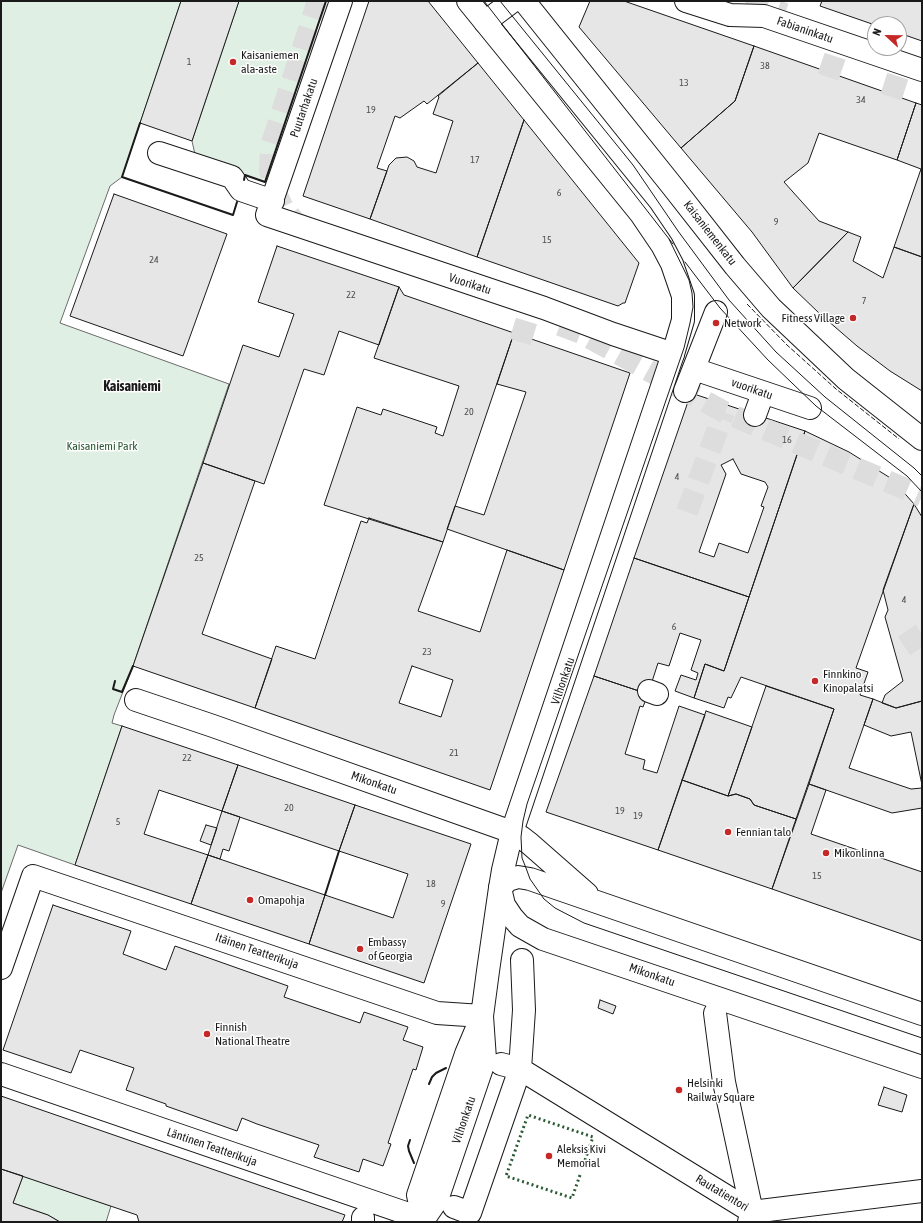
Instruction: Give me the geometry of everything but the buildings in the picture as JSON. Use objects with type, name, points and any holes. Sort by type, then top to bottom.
[{"type":"street","name":"Puutarhakatu","points":[[270,208],[341,1]]},
{"type":"street","points":[[468,1],[641,214],[662,244],[672,264],[683,296],[682,320],[673,354]]},
{"type":"street","points":[[485,22],[513,1]]},
{"type":"street","name":"Kaisaniemenkatu","points":[[524,1],[735,266],[771,308],[846,379],[922,439]]},
{"type":"street","name":"Fabianinkatu","points":[[686,1],[730,15],[764,16],[922,70]]},
{"type":"street","name":"Vuorikatu","points":[[159,153],[232,176],[241,190],[270,208],[613,334],[673,354]]},
{"type":"street","points":[[685,391],[694,369],[708,323]]},
{"type":"street","name":"Vilhonkatu","points":[[423,1221],[436,1200],[485,1060],[482,1016],[500,888],[512,832],[673,354]]},
{"type":"street","name":"vuorikatu","points":[[694,369],[810,408]]},
{"type":"street","points":[[755,415],[763,392]]},
{"type":"street","name":"Mikonkatu","points":[[136,700],[512,832],[530,844],[593,900]]},
{"type":"street","name":"Itäinen Teatterikuja","points":[[1,968],[33,876],[437,1013],[482,1016]]},
{"type":"street","name":"Mikonkatu","points":[[922,1014],[530,879],[518,877],[508,880],[500,888],[504,905],[512,917],[520,926],[543,939],[922,1067]]},
{"type":"street","points":[[454,1207],[470,1213],[511,1067],[524,1010],[522,960]]},
{"type":"street","name":"Rautatientori","points":[[715,1013],[724,1082],[751,1217]]},
{"type":"street","name":"Rautatientori","points":[[511,1067],[751,1217]]},
{"type":"street","name":"Läntinen Teatterikuja","points":[[1,1074],[372,1217],[423,1221]]},
{"type":"street","points":[[751,1217],[922,1191]]},
{"type":"green space","name":"Kaisaniemi Park","points":[[1,1],[181,1],[122,177],[110,186],[60,323],[229,384],[133,666],[114,715],[112,723],[122,726],[75,865],[18,845],[1,893]]},
{"type":"green space","points":[[239,1],[326,1],[265,182],[196,159],[192,141]]},
{"type":"green space","points":[[23,1176],[111,1206],[106,1222],[60,1222],[48,1215],[13,1203]]},
{"type":"tunnel","points":[[307,228],[295,222],[283,208],[274,189],[270,170],[271,146],[318,1]]},
{"type":"tunnel","points":[[746,1],[785,14]]},
{"type":"tunnel","points":[[828,77],[843,33]]},
{"type":"tunnel","points":[[891,97],[904,56]]},
{"type":"tunnel","points":[[520,342],[529,313]]},
{"type":"tunnel","points":[[560,325],[581,333],[724,412],[922,496]]},
{"type":"tunnel","points":[[687,512],[724,412]]},
{"type":"tunnel","points":[[904,646],[922,634]]},
{"type":"tram line","points":[[484,1],[673,244]]},
{"type":"tram line","points":[[500,1],[633,165],[678,231],[729,300],[776,352],[825,397],[922,476]]},
{"type":"tram line","points":[[669,239],[689,280],[693,307],[690,323],[684,348],[527,804],[521,837],[522,858],[530,879],[544,899],[555,908],[584,923],[922,1038]]},
{"type":"tram line","points":[[685,262],[720,308],[768,360],[816,406],[907,476],[922,492]]},
{"type":"hedge","points":[[580,1175],[572,1198],[506,1176],[528,1115],[593,1137],[585,1160]]},
{"type":"fence","points":[[747,304],[787,345],[836,389],[899,439]]},
{"type":"wall","points":[[244,180],[245,175],[265,182],[326,1]]},
{"type":"wall","points":[[140,123],[122,177],[233,215],[237,202]]},
{"type":"wall","points":[[115,681],[113,689],[122,692],[133,666]]},
{"type":"wall","points":[[325,895],[339,851]]},
{"type":"wall","points":[[429,1084],[432,1077],[436,1073],[446,1068]]},
{"type":"wall","points":[[410,1140],[408,1146],[414,1163]]},
{"type":"place","name":"Kaisaniemen ala-aste","points":[[233,62]]},
{"type":"place","name":"Fitness Village","points":[[853,318]]},
{"type":"place","name":"Network","points":[[716,323]]},
{"type":"place","name":"Finnkino Kinopalatsi","points":[[815,681]]},
{"type":"place","name":"Fennian talo","points":[[728,832]]},
{"type":"place","name":"Mikonlinna","points":[[826,853]]},
{"type":"place","name":"Omapohja","points":[[250,900]]},
{"type":"place","name":"Embassy of Georgia","points":[[360,949]]},
{"type":"place","name":"Finnish National Theatre","points":[[207,1034]]},
{"type":"place","name":"Helsinki Railway Square","points":[[679,1090]]},
{"type":"place","name":"Aleksis Kivi Memorial","points":[[549,1156]]},
{"type":"district","name":"Kaisaniemi","points":[[132,387]]}]
